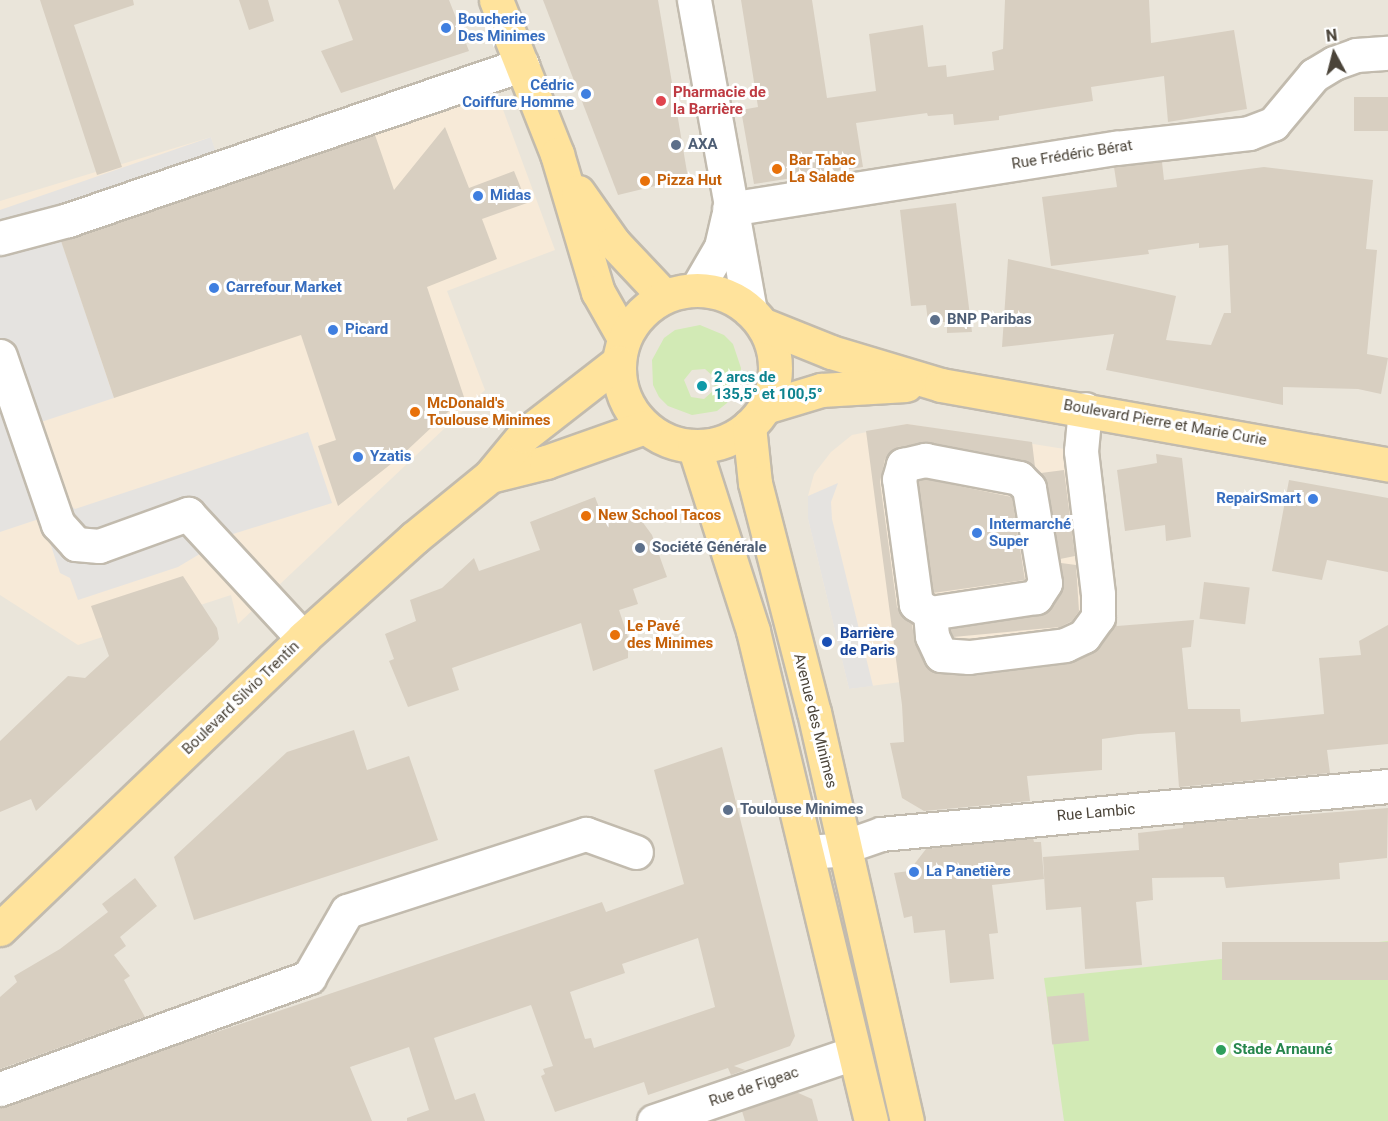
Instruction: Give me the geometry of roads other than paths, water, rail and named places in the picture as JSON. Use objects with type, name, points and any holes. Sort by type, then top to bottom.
[{"type":"main road","points":[[496,0],[557,154],[598,292],[621,350],[623,396],[645,427],[672,443],[694,446],[731,439],[757,417],[776,364],[757,318],[717,292],[696,290],[664,296],[634,321],[621,350]]},
{"type":"main road","points":[[557,154],[598,222],[664,296]]},
{"type":"main road","name":"Boulevard Pierre et Marie Curie","points":[[757,318],[831,352],[941,385],[1388,465]]},
{"type":"main road","name":"Boulevard Silvio Trentin","points":[[0,929],[303,638],[414,538],[490,476],[523,436],[621,350]]},
{"type":"main road","name":"Boulevard Pierre et Marie Curie","points":[[757,417],[821,390],[862,385],[941,385]]},
{"type":"main road","name":"Avenue des Minimes","points":[[757,417],[754,483],[845,845],[907,1121]]},
{"type":"main road","name":"Boulevard Silvio Trentin","points":[[490,476],[546,462],[645,427]]},
{"type":"main road","points":[[694,446],[753,631],[871,1121]]},
{"type":"street","points":[[694,0],[729,209],[757,318]]},
{"type":"street","name":"Rue Frédéric Bérat","points":[[729,209],[1116,148],[1250,133],[1273,124],[1314,75],[1334,63],[1356,55],[1388,53]]},
{"type":"street","points":[[0,238],[68,220],[522,65]]},
{"type":"street","points":[[696,290],[721,247],[729,209]]},
{"type":"street","points":[[0,356],[58,524],[76,544],[99,546],[188,514],[303,638]]},
{"type":"street","points":[[930,613],[932,636],[941,655],[969,657],[1065,645],[1084,636],[1098,617],[1098,594],[1082,451],[1085,410]]},
{"type":"street","points":[[925,460],[1019,478],[1029,488],[1045,583],[1036,597],[930,613],[916,604],[899,479],[903,465],[925,460]]},
{"type":"street","name":"Rue Lambic","points":[[807,852],[835,850],[881,834],[1388,786]]},
{"type":"street","points":[[0,1089],[309,977],[347,910],[586,834],[636,852]]},
{"type":"street","name":"Rue de Figeac","points":[[654,1121],[855,1053]]},
{"type":"place","name":"Boucherie Des Minimes","points":[[446,28]]},
{"type":"place","name":"Cédric Coiffure Homme","points":[[586,94]]},
{"type":"place","name":"Pharmacie de la Barrière","points":[[661,101]]},
{"type":"place","name":"AXA","points":[[676,145]]},
{"type":"place","name":"Bar Tabac La Salade","points":[[777,169]]},
{"type":"place","name":"Pizza Hut","points":[[645,181]]},
{"type":"place","name":"Midas","points":[[478,196]]},
{"type":"place","name":"Carrefour Market","points":[[214,288]]},
{"type":"place","name":"BNP Paribas","points":[[935,320]]},
{"type":"place","name":"Picard","points":[[333,330]]},
{"type":"place","name":"2 arcs de 135,5° et 100,5°","points":[[702,386]]},
{"type":"place","name":"McDonald's Toulouse Minimes","points":[[415,412]]},
{"type":"place","name":"Yzatis","points":[[358,457]]},
{"type":"place","name":"RepairSmart","points":[[1313,499]]},
{"type":"place","name":"New School Tacos","points":[[586,516]]},
{"type":"place","name":"Intermarché Super","points":[[977,533]]},
{"type":"place","name":"Société Générale","points":[[640,548]]},
{"type":"place","name":"Le Pavé des Minimes","points":[[615,635]]},
{"type":"place","name":"Barrière de Paris","points":[[827,642]]},
{"type":"place","name":"Toulouse Minimes","points":[[728,810]]},
{"type":"place","name":"La Panetière","points":[[914,872]]},
{"type":"place","name":"Stade Arnauné","points":[[1221,1050]]}]
